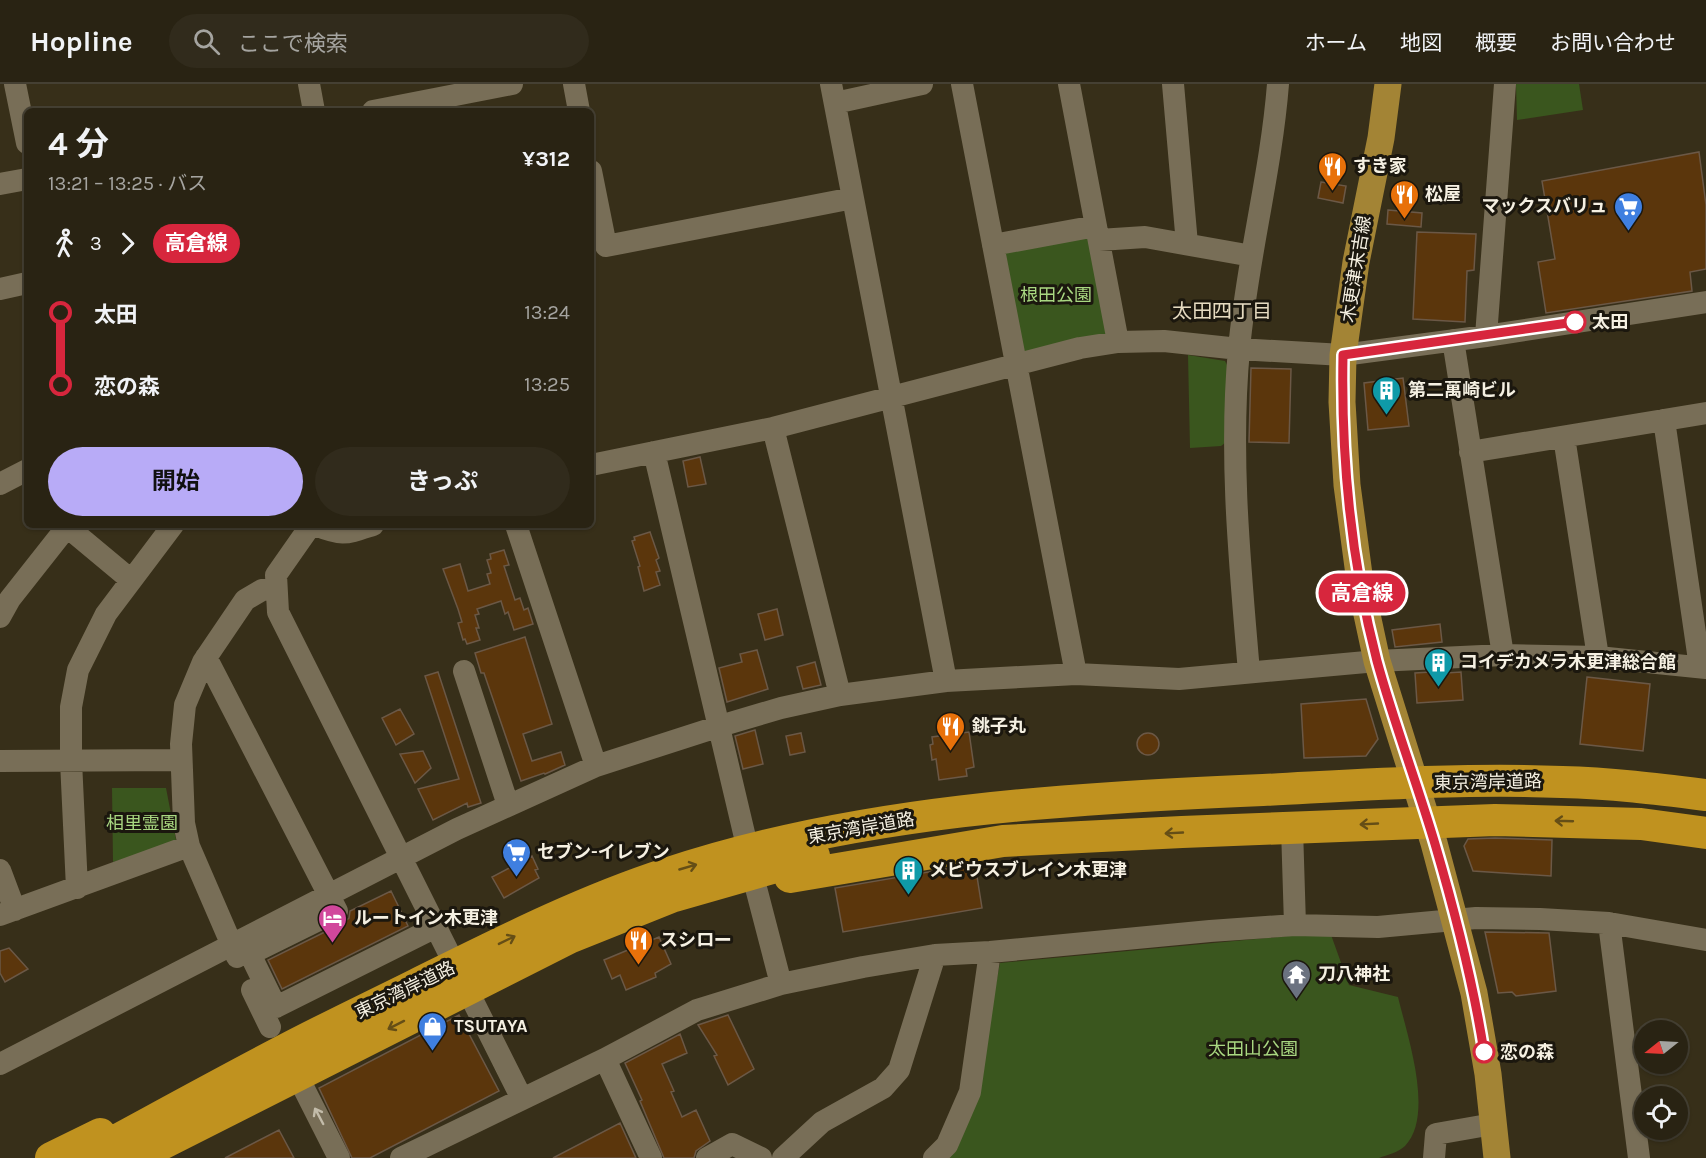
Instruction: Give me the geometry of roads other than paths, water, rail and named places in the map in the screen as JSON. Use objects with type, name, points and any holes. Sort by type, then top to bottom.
[{"type":"highway","points":[[748,850],[769,832],[804,822],[898,803],[992,789],[1408,762],[1560,762],[1706,777]]},
{"type":"highway","name":"東京湾岸道路","points":[[84,1158],[282,1051],[461,977],[569,938],[674,896],[812,847],[904,820],[998,806],[1090,799],[1469,782],[1562,782],[1644,787],[1706,795]]},
{"type":"highway","name":"東京湾岸道路","points":[[461,977],[558,916],[664,874],[748,850],[908,839],[1000,826],[1180,812],[1390,801],[1544,798],[1644,806],[1706,814]]},
{"type":"highway","points":[[674,896],[730,890],[818,871],[1003,841],[1495,820],[1641,824],[1706,833]]},
{"type":"highway","points":[[51,1158],[193,1086],[282,1051]]},
{"type":"highway","name":"東京湾岸道路","points":[[134,1158],[270,1089],[282,1051]]},
{"type":"highway","points":[[165,1158],[218,1128],[270,1089]]},
{"type":"main road","name":"木更津末吉線","points":[[1388,84],[1381,138],[1358,253],[1343,355],[1344,447],[1350,521],[1377,661],[1456,919],[1480,1022],[1497,1158]]},
{"type":"street","points":[[15,84],[24,129]]},
{"type":"street","points":[[309,84],[313,108]]},
{"type":"street","points":[[406,108],[449,104],[512,84]]},
{"type":"street","points":[[574,84],[578,108]]},
{"type":"street","points":[[922,84],[833,94],[946,681]]},
{"type":"street","points":[[962,84],[1076,674]]},
{"type":"street","points":[[1069,84],[1118,342]]},
{"type":"street","points":[[1173,84],[1187,244]]},
{"type":"street","points":[[1250,672],[1239,551],[1235,412],[1239,349],[1251,256],[1274,133],[1278,84]]},
{"type":"street","points":[[1486,336],[1505,84]]},
{"type":"street","points":[[0,184],[24,180]]},
{"type":"street","points":[[594,186],[606,246],[854,198]]},
{"type":"street","points":[[993,245],[1098,233],[1145,237],[1251,256]]},
{"type":"street","points":[[0,289],[24,284]]},
{"type":"street","points":[[594,464],[773,428],[1080,348],[1118,342],[1164,341],[1239,349],[1343,355],[1486,336],[1706,302]]},
{"type":"street","points":[[1454,340],[1503,655]]},
{"type":"street","points":[[1470,452],[1706,413]]},
{"type":"street","points":[[0,1064],[508,805],[596,766],[781,708],[840,695],[946,681],[1076,674],[1179,679],[1377,661],[1503,655],[1598,657],[1703,668],[1664,420]]},
{"type":"street","points":[[773,428],[840,695]]},
{"type":"street","points":[[1564,437],[1598,657]]},
{"type":"street","points":[[654,452],[748,850]]},
{"type":"street","points":[[0,484],[24,472]]},
{"type":"street","points":[[0,616],[10,599],[64,528]]},
{"type":"street","points":[[68,528],[131,580]]},
{"type":"street","points":[[77,888],[71,707],[78,670],[106,614],[171,528]]},
{"type":"street","points":[[311,528],[276,575],[278,612],[522,1099]]},
{"type":"street","points":[[322,528],[344,534],[363,528]]},
{"type":"street","points":[[517,528],[596,766]]},
{"type":"street","points":[[276,587],[262,590],[245,600],[206,657],[186,705],[181,760],[184,823],[189,846],[231,946],[282,1051],[339,1158]]},
{"type":"street","points":[[206,657],[337,911],[250,954],[276,1007],[436,927]]},
{"type":"street","points":[[464,671],[508,805]]},
{"type":"street","points":[[0,761],[181,760]]},
{"type":"street","points":[[1292,828],[1295,925]]},
{"type":"street","points":[[0,870],[7,912],[189,846]]},
{"type":"street","points":[[755,884],[781,984]]},
{"type":"street","points":[[400,1158],[605,1059],[697,1010],[781,984],[863,967],[935,955],[990,952],[1210,930],[1295,925],[1378,927],[1456,919],[1540,919],[1609,923],[1706,940]]},
{"type":"street","points":[[1609,923],[1639,1158]]},
{"type":"street","points":[[934,1158],[947,1145],[970,1092],[990,952]]},
{"type":"street","points":[[783,1158],[822,1122],[883,1088],[899,1070],[935,955]]},
{"type":"street","points":[[605,1059],[651,1158]]},
{"type":"street","points":[[1434,1158],[1436,1134],[1493,1124]]},
{"type":"street","points":[[707,1158],[732,1144],[761,1158]]},
{"type":"place","name":"すき家","points":[[1332,192]]},
{"type":"place","name":"松屋","points":[[1404,220]]},
{"type":"place","name":"マックスバリュ","points":[[1628,232]]},
{"type":"place","name":"太田","points":[[1575,322]]},
{"type":"place","name":"第二萬崎ビル","points":[[1387,416]]},
{"type":"place","name":"コイデカメラ木更津総合館","points":[[1439,688]]},
{"type":"place","name":"銚子丸","points":[[951,752]]},
{"type":"place","name":"セブン-イレブン","points":[[516,878]]},
{"type":"place","name":"メビウスブレイン木更津","points":[[908,896]]},
{"type":"place","name":"ルートイン木更津","points":[[333,944]]},
{"type":"place","name":"スシロー","points":[[639,966]]},
{"type":"place","name":"刀八神社","points":[[1297,1000]]},
{"type":"place","name":"TSUTAYA","points":[[433,1052]]},
{"type":"place","name":"恋の森","points":[[1484,1052]]},
{"type":"district","name":"太田四丁目","points":[[1222,311]]},
{"type":"park label","name":"根田公園","points":[[1056,295]]},
{"type":"park label","name":"相里霊園","points":[[142,823]]},
{"type":"park label","name":"太田山公園","points":[[1253,1049]]}]
